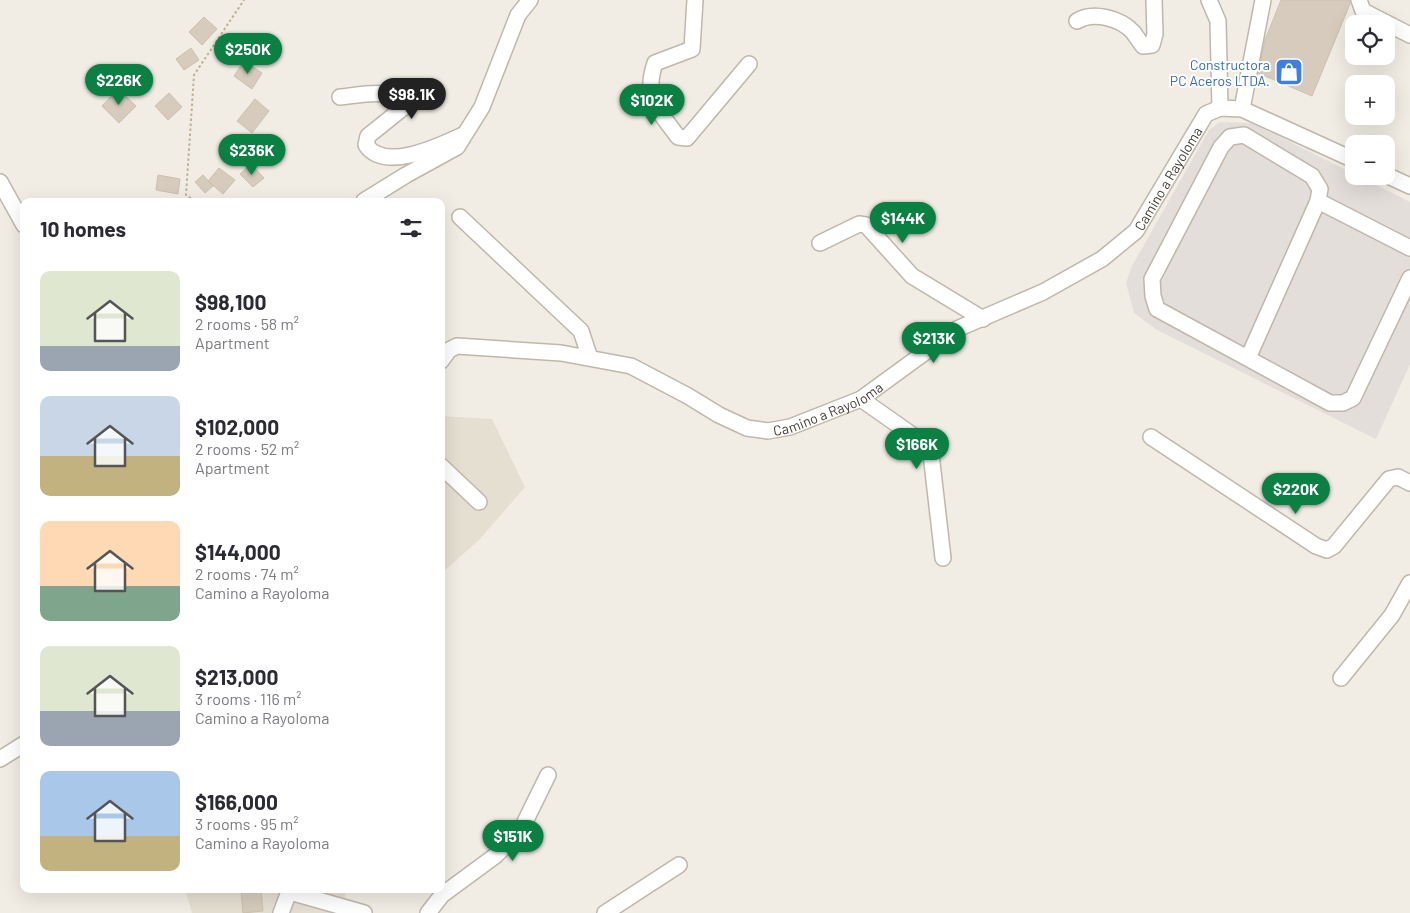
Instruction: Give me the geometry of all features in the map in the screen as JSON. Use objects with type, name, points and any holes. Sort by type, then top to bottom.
[{"type":"street","points":[[369,198],[457,147],[467,134],[482,107],[518,15],[530,0]]},
{"type":"street","points":[[695,0],[692,49],[655,63],[650,78],[651,100],[678,137],[687,138],[698,128],[749,64]]},
{"type":"street","points":[[1077,21],[1086,15],[1114,20],[1132,31],[1142,46],[1152,45],[1155,34],[1154,0]]},
{"type":"street","points":[[1209,0],[1218,21],[1220,108],[1242,109],[1345,156]]},
{"type":"street","points":[[1242,109],[1263,0]]},
{"type":"street","points":[[1359,0],[1363,11],[1410,35]]},
{"type":"street","points":[[340,97],[386,94],[398,98],[403,105],[403,108],[395,116],[368,136],[366,145],[370,151],[377,154],[399,157],[418,154],[467,134]]},
{"type":"street","name":"Camino a Rayoloma","points":[[445,356],[449,350],[457,346],[561,352],[631,366],[688,396],[719,415],[754,429],[768,431],[790,427],[861,399],[957,329],[1043,292],[1102,259],[1136,231],[1206,114],[1220,108]]},
{"type":"street","points":[[1248,358],[1318,201],[1320,189],[1312,176],[1244,135],[1230,137],[1221,148],[1152,279],[1153,296],[1157,309],[1330,403],[1343,403],[1353,398],[1410,278]]},
{"type":"street","points":[[1395,179],[1410,186]]},
{"type":"street","points":[[0,182],[20,218]]},
{"type":"street","points":[[1318,201],[1410,248]]},
{"type":"street","points":[[460,217],[581,331],[590,358]]},
{"type":"street","points":[[820,243],[859,224],[866,225],[912,276],[983,319]]},
{"type":"street","points":[[861,399],[918,439],[931,454],[943,558]]},
{"type":"street","points":[[1151,437],[1316,546],[1327,550],[1334,546],[1389,479],[1398,477],[1410,483]]},
{"type":"street","points":[[445,470],[479,502]]},
{"type":"street","points":[[1341,678],[1392,615],[1410,583]]},
{"type":"street","points":[[0,759],[20,746]]},
{"type":"street","points":[[445,893],[496,856],[520,832],[548,775]]},
{"type":"street","points":[[605,913],[680,865]]},
{"type":"street","points":[[281,913],[289,893]]},
{"type":"street","points":[[300,893],[364,913]]},
{"type":"street","points":[[428,913],[445,893]]},
{"type":"path","points":[[191,198],[186,194],[194,76],[244,0]]},
{"type":"shaded area","points":[[1220,122],[1252,123],[1345,170],[1345,185],[1376,185],[1410,202],[1410,364],[1376,439],[1157,330],[1134,313],[1126,283],[1132,266],[1209,130]]},
{"type":"shaded area","points":[[445,416],[492,419],[525,487],[480,539],[445,570]]},
{"type":"shaded area","points":[[186,893],[346,893],[343,913],[192,913]]},
{"type":"building","points":[[1281,0],[1350,0],[1312,96],[1258,73],[1265,40]]},
{"type":"building","points":[[204,17],[217,29],[202,45],[189,32]]},
{"type":"building","points":[[191,48],[199,60],[184,70],[176,59]]},
{"type":"building","points":[[244,61],[262,73],[252,89],[234,76]]},
{"type":"building","points":[[118,89],[136,106],[119,123],[102,106]]},
{"type":"building","points":[[169,93],[182,107],[168,120],[155,106]]},
{"type":"building","points":[[255,99],[269,111],[252,133],[237,121]]},
{"type":"building","points":[[251,164],[264,178],[253,187],[240,174]]},
{"type":"building","points":[[219,168],[235,180],[223,194],[208,181]]},
{"type":"building","points":[[158,175],[180,179],[178,194],[156,190]]},
{"type":"building","points":[[203,175],[213,186],[205,193],[195,182]]},
{"type":"building","points":[[241,893],[261,893],[263,911],[243,913]]},
{"type":"place","name":"Constructora PC Aceros LTDA.","points":[[1289,72]]}]
